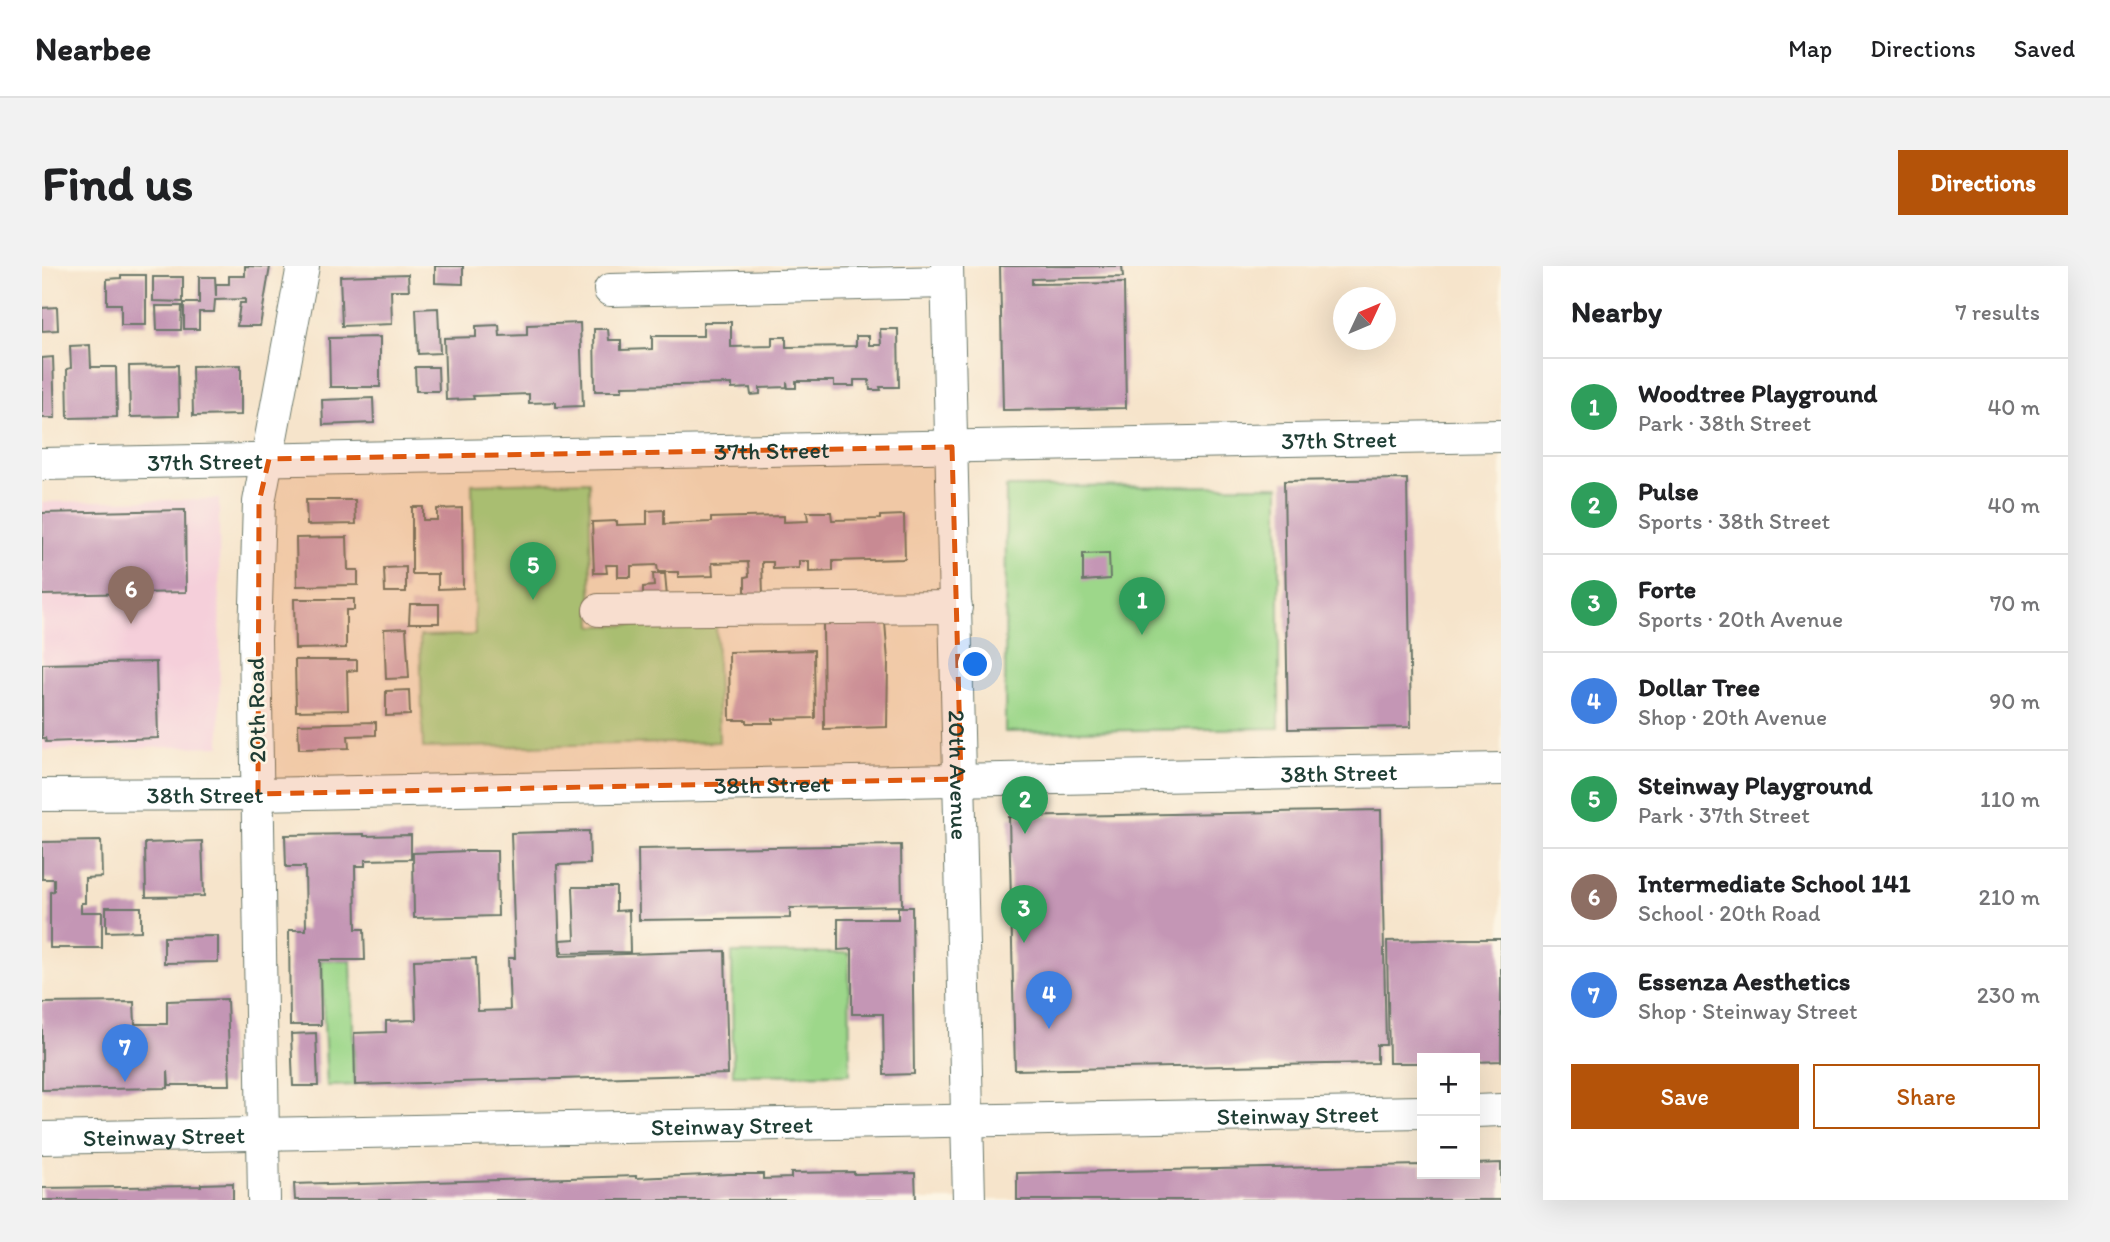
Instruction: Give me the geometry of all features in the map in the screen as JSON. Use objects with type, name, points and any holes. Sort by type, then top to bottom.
[{"type":"street","name":"20th Road","points":[[264,1200],[255,639],[259,502],[303,266]]},
{"type":"street","points":[[610,290],[947,274]]},
{"type":"street","name":"20th Avenue","points":[[947,274],[969,1200]]},
{"type":"street","name":"37th Street","points":[[42,464],[1501,436]]},
{"type":"street","points":[[599,610],[956,607]]},
{"type":"street","name":"38th Street","points":[[42,795],[258,794],[1501,769]]},
{"type":"street","points":[[1480,1111],[1501,1110]]},
{"type":"street","name":"Steinway Street","points":[[42,1138],[1417,1112]]},
{"type":"highlighted area","points":[[952,447],[961,779],[258,794],[259,502],[269,459]]},
{"type":"shaded area","points":[[219,499],[220,746],[42,750],[42,502]]},
{"type":"green space","points":[[589,481],[592,626],[716,623],[719,742],[423,748],[420,636],[475,635],[472,484]]},
{"type":"green space","points":[[1279,486],[1279,728],[1005,732],[1006,487]]},
{"type":"green space","points":[[732,953],[849,953],[850,1074],[733,1075]]},
{"type":"green space","points":[[321,960],[351,960],[355,1085],[327,1086]]},
{"type":"building","points":[[245,266],[270,267],[260,326],[237,326],[240,303],[245,303],[245,299],[215,300],[214,312],[199,312],[199,329],[184,329],[184,303],[199,303],[199,277],[215,277],[216,297],[216,284],[229,284],[229,276],[245,276]]},
{"type":"building","points":[[435,266],[463,266],[463,284],[435,283]]},
{"type":"building","points":[[1000,266],[1122,266],[1123,277],[1032,279],[1032,284],[1124,283],[1126,408],[1003,410]]},
{"type":"building","points":[[408,274],[409,290],[391,290],[392,324],[342,326],[340,276]]},
{"type":"building","points":[[121,275],[146,275],[146,325],[121,325],[121,304],[107,304],[107,279],[121,278]]},
{"type":"building","points":[[153,277],[183,277],[183,302],[153,301]]},
{"type":"building","points":[[156,306],[182,306],[181,330],[157,330]]},
{"type":"building","points":[[57,307],[58,330],[42,331],[42,308]]},
{"type":"building","points":[[438,308],[440,353],[418,354],[416,309]]},
{"type":"building","points":[[703,322],[731,322],[731,347],[772,346],[772,337],[786,337],[786,347],[856,346],[856,336],[869,336],[869,345],[881,345],[880,329],[898,329],[899,387],[870,390],[869,380],[854,380],[854,386],[834,386],[834,381],[796,381],[796,388],[788,388],[787,382],[787,387],[760,388],[760,394],[751,395],[750,388],[732,389],[732,384],[622,386],[622,391],[595,391],[594,329],[608,329],[609,340],[621,340],[621,350],[652,349],[652,336],[703,336]]},
{"type":"building","points":[[580,323],[583,406],[556,407],[556,402],[529,403],[529,394],[446,400],[444,338],[476,337],[476,326],[499,325],[500,336],[527,335],[527,325]]},
{"type":"building","points":[[380,337],[380,387],[330,387],[329,338]]},
{"type":"building","points":[[90,345],[91,367],[116,367],[117,417],[68,418],[67,369],[71,368],[70,346]]},
{"type":"building","points":[[53,357],[55,418],[42,418],[42,358]]},
{"type":"building","points":[[178,365],[179,416],[130,417],[129,366]]},
{"type":"building","points":[[241,365],[241,415],[193,416],[192,366]]},
{"type":"building","points":[[415,367],[438,367],[439,391],[416,391]]},
{"type":"building","points":[[373,398],[374,423],[323,425],[322,400]]},
{"type":"building","points":[[1407,479],[1411,727],[1288,729],[1284,481]]},
{"type":"building","points":[[306,500],[355,500],[356,524],[307,525]]},
{"type":"building","points":[[412,507],[423,507],[423,520],[437,520],[437,509],[462,508],[463,588],[438,589],[438,574],[412,574]]},
{"type":"building","points":[[185,510],[186,592],[42,595],[42,513]]},
{"type":"building","points":[[664,510],[664,524],[711,522],[711,518],[784,516],[784,522],[808,521],[807,512],[831,512],[832,520],[880,519],[880,516],[904,515],[905,559],[833,561],[833,571],[809,572],[809,561],[799,561],[799,568],[773,569],[773,562],[762,562],[763,596],[745,597],[745,577],[749,576],[748,562],[712,563],[713,576],[678,577],[678,572],[658,572],[657,565],[631,566],[631,577],[618,577],[618,565],[606,565],[607,573],[594,573],[592,522],[647,524],[647,511]]},
{"type":"building","points":[[347,537],[348,570],[358,570],[358,585],[297,586],[296,538]]},
{"type":"building","points":[[1109,553],[1110,579],[1083,581],[1083,554]]},
{"type":"building","points":[[406,567],[406,592],[385,592],[384,568]]},
{"type":"building","points":[[653,574],[665,574],[667,597],[643,598],[643,587],[654,586]]},
{"type":"building","points":[[294,599],[354,599],[354,610],[346,610],[346,648],[295,649]]},
{"type":"building","points":[[410,604],[439,604],[439,623],[409,623]]},
{"type":"building","points":[[885,622],[888,661],[887,727],[824,729],[823,623]]},
{"type":"building","points":[[406,628],[409,678],[386,679],[384,629]]},
{"type":"building","points":[[814,650],[815,718],[773,719],[773,723],[730,720],[729,652]]},
{"type":"building","points":[[295,660],[357,660],[357,670],[347,671],[348,710],[296,711]]},
{"type":"building","points":[[156,662],[158,738],[46,742],[45,738],[42,738],[42,664]]},
{"type":"building","points":[[409,690],[410,715],[386,716],[386,691]]},
{"type":"building","points":[[376,722],[376,735],[348,736],[349,748],[299,749],[298,724]]},
{"type":"building","points":[[1381,810],[1386,1045],[1377,1045],[1377,1063],[1015,1070],[1009,817]]},
{"type":"building","points":[[589,831],[590,864],[557,865],[560,956],[725,951],[728,1074],[355,1085],[354,1033],[386,1032],[386,1021],[416,1020],[414,960],[476,958],[478,1011],[510,1010],[508,958],[515,958],[511,833]]},
{"type":"building","points":[[285,835],[411,835],[411,859],[365,860],[365,866],[355,866],[356,929],[364,929],[365,960],[320,960],[321,1025],[290,1025],[289,930],[306,930],[305,867],[286,867]]},
{"type":"building","points":[[101,841],[102,877],[85,878],[85,903],[81,903],[81,912],[102,912],[102,948],[50,948],[50,892],[54,891],[54,879],[42,879],[42,842]]},
{"type":"building","points":[[202,841],[204,896],[146,897],[145,843]]},
{"type":"building","points":[[901,845],[902,906],[790,908],[790,918],[639,920],[638,849]]},
{"type":"building","points":[[497,851],[498,916],[414,918],[413,853]]},
{"type":"building","points":[[573,887],[616,887],[616,911],[629,910],[630,952],[562,953],[561,940],[575,939]]},
{"type":"building","points":[[106,907],[141,907],[141,931],[106,932]]},
{"type":"building","points":[[898,907],[912,907],[914,1074],[884,1075],[883,1014],[852,1014],[852,949],[838,950],[838,919],[898,919]]},
{"type":"building","points":[[218,936],[218,962],[164,963],[164,937]]},
{"type":"building","points":[[1501,939],[1501,1061],[1480,1062],[1480,1053],[1417,1053],[1417,1063],[1389,1063],[1387,941]]},
{"type":"building","points":[[227,999],[230,1085],[169,1085],[168,1071],[168,1088],[42,1090],[42,1003],[134,1002],[135,1024],[167,1024],[167,1001]]},
{"type":"building","points":[[316,1033],[318,1086],[293,1086],[291,1034]]},
{"type":"building","points":[[1501,1163],[1501,1200],[1017,1200],[1017,1173],[1417,1165],[1417,1179],[1480,1179],[1480,1164]]},
{"type":"building","points":[[791,1173],[915,1173],[916,1200],[295,1200],[294,1184],[730,1174],[763,1174],[763,1179],[791,1178]]},
{"type":"building","points":[[233,1183],[233,1200],[42,1200],[42,1188],[201,1186]]},
{"type":"place","name":"Steinway Playground","points":[[533,600]]},
{"type":"place","name":"Intermediate School 141","points":[[131,624]]},
{"type":"place","name":"Woodtree Playground","points":[[1142,635]]},
{"type":"place","name":"Pulse","points":[[1025,834]]},
{"type":"place","name":"Forte","points":[[1024,943]]},
{"type":"place","name":"Dollar Tree","points":[[1049,1029]]},
{"type":"place","name":"Essenza Aesthetics","points":[[125,1082]]}]
